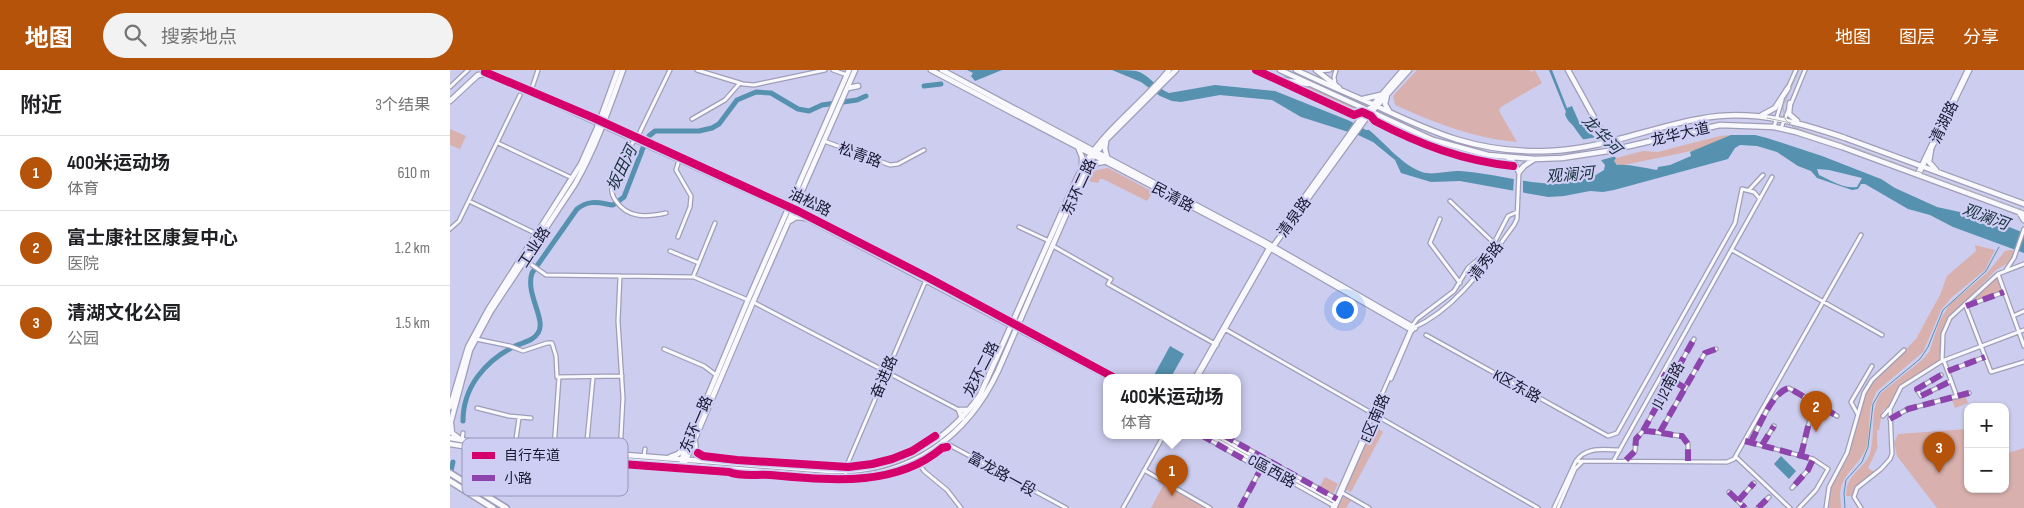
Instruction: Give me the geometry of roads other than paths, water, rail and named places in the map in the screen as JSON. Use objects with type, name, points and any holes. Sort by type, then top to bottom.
[{"type":"highway","points":[[450,473],[462,480]]},
{"type":"highway","points":[[474,496],[493,508]]},
{"type":"highway","points":[[487,496],[506,508]]},
{"type":"main road","name":"工业路","points":[[450,407],[468,347],[488,310],[577,180],[596,144],[618,70]]},
{"type":"main road","name":"工业路","points":[[450,424],[470,350],[491,311],[525,260],[588,151],[602,123],[623,70]]},
{"type":"main road","name":"东环一路","points":[[842,94],[849,70]]},
{"type":"main road","name":"东环一路","points":[[684,465],[688,443],[716,375],[833,112],[855,70]]},
{"type":"main road","name":"民清路","points":[[931,70],[1094,152],[1271,247],[1412,328]]},
{"type":"main road","name":"民清路","points":[[942,70],[1078,144]]},
{"type":"main road","name":"东环二路","points":[[1159,84],[1169,70]]},
{"type":"main road","name":"东环二路","points":[[1015,326],[1049,241],[1084,168],[1100,141],[1176,70]]},
{"type":"main road","points":[[1258,70],[1276,79],[1314,85]]},
{"type":"main road","name":"龙华大道","points":[[1280,70],[1447,145],[1507,157],[1535,159],[1584,156],[1720,125],[1774,127],[1813,137],[2024,214]]},
{"type":"main road","name":"龙华大道","points":[[1296,70],[1443,136],[1484,147],[1531,151],[1581,148],[1607,144],[1690,121],[1720,116],[1775,117],[1802,124],[2024,204]]},
{"type":"main road","points":[[1317,70],[1342,91]]},
{"type":"main road","name":"清泉路","points":[[1385,94],[1403,70]]},
{"type":"main road","name":"清泉路","points":[[1271,247],[1369,111],[1409,70]]},
{"type":"main road","points":[[1570,70],[1607,144],[1612,150]]},
{"type":"main road","points":[[450,97],[475,74],[485,72]]},
{"type":"main road","points":[[450,101],[477,76],[485,72]]},
{"type":"main road","points":[[846,88],[858,86]]},
{"type":"main road","points":[[1756,116],[1767,114],[1773,110],[1788,88]]},
{"type":"main road","points":[[1360,99],[1385,94],[1385,104],[1392,114]]},
{"type":"main road","name":"东环二路","points":[[1094,152],[1148,95]]},
{"type":"main road","points":[[1790,103],[1790,115],[1802,124]]},
{"type":"main road","points":[[1356,104],[1360,112],[1361,122],[1370,118],[1384,118]]},
{"type":"main road","name":"东环一路","points":[[684,459],[696,437],[750,301],[824,141],[833,112]]},
{"type":"main road","points":[[1100,141],[1078,144],[1084,168],[1106,160],[1106,139]]},
{"type":"main road","points":[[1931,150],[1929,162],[1942,174]]},
{"type":"main road","points":[[1507,157],[1514,163],[1519,172],[1526,164],[1535,159]]},
{"type":"main road","name":"东环二路","points":[[1015,326],[1053,246],[1084,168]]},
{"type":"main road","points":[[798,199],[800,209],[806,217]]},
{"type":"main road","points":[[2017,212],[2024,220]]},
{"type":"main road","points":[[787,223],[794,218],[806,217]]},
{"type":"main road","name":"龙环二路","points":[[628,459],[644,456],[845,474],[886,465],[911,455],[939,439],[962,418],[987,383],[1015,326]]},
{"type":"main road","name":"龙环二路","points":[[628,461],[845,474],[882,472],[916,459],[944,442],[970,417],[985,398],[1015,326]]},
{"type":"main road","points":[[962,418],[960,410],[969,410]]},
{"type":"main road","points":[[450,424],[452,433],[462,440]]},
{"type":"main road","points":[[696,437],[696,454],[710,462]]},
{"type":"main road","points":[[664,458],[676,454],[688,443]]},
{"type":"main road","name":"龙环二路","points":[[450,444],[460,447]]},
{"type":"main road","points":[[450,449],[460,447]]},
{"type":"street","points":[[450,87],[468,70]]},
{"type":"street","points":[[530,92],[538,70]]},
{"type":"street","points":[[666,213],[651,216],[636,215],[621,208],[614,198],[612,186],[638,140],[670,70]]},
{"type":"street","points":[[697,70],[740,83],[754,85],[825,70]]},
{"type":"street","points":[[833,70],[847,76]]},
{"type":"street","points":[[1317,70],[1330,70]]},
{"type":"street","points":[[1336,70],[1334,77],[1336,85]]},
{"type":"street","points":[[1774,127],[1775,117],[1796,70]]},
{"type":"street","points":[[1781,128],[1805,70]]},
{"type":"street","name":"清湖路","points":[[1922,166],[1968,70]]},
{"type":"street","name":"清湖路","points":[[1918,174],[1968,70]]},
{"type":"street","name":"油松路","points":[[485,72],[791,209],[1107,374]]},
{"type":"street","points":[[692,119],[725,100],[740,83]]},
{"type":"street","points":[[450,229],[459,221],[469,202],[520,95]]},
{"type":"street","name":"松青路","points":[[824,141],[890,165],[898,164],[924,150]]},
{"type":"street","points":[[498,143],[573,178]]},
{"type":"street","name":"油松路","points":[[651,146],[791,209]]},
{"type":"street","points":[[678,237],[690,207],[691,196],[676,170],[679,160]]},
{"type":"street","name":"清秀路","points":[[1412,328],[1452,302],[1484,266],[1514,224],[1517,212],[1519,172]]},
{"type":"street","points":[[1760,198],[1749,190],[1763,175]]},
{"type":"street","points":[[1614,460],[1772,177]]},
{"type":"street","name":"K区东路","points":[[1426,335],[1608,436],[1617,433],[1735,222],[1742,188],[1749,190]]},
{"type":"street","points":[[1450,201],[1494,243]]},
{"type":"street","points":[[469,202],[539,234]]},
{"type":"street","points":[[1412,328],[1418,318],[1450,294],[1460,283],[1468,268],[1494,243],[1508,216],[1517,212]]},
{"type":"street","points":[[1440,219],[1430,243],[1460,283]]},
{"type":"street","points":[[693,277],[715,223]]},
{"type":"street","points":[[1019,226],[1049,241]]},
{"type":"street","points":[[2006,271],[2015,256],[2024,229]]},
{"type":"street","points":[[1576,461],[1727,462],[1736,457],[1861,234]]},
{"type":"street","points":[[1053,246],[1111,279],[1108,284],[1216,344]]},
{"type":"street","name":"清泉路","points":[[1199,374],[1271,247]]},
{"type":"street","points":[[1732,250],[1882,335]]},
{"type":"street","points":[[670,251],[699,263]]},
{"type":"street","points":[[2015,256],[2015,263],[2019,266]]},
{"type":"street","points":[[525,260],[540,272],[548,275],[693,277],[750,301],[960,410]]},
{"type":"street","points":[[1957,397],[1943,361],[1943,334],[1950,318],[1998,274],[2024,264]]},
{"type":"street","points":[[1998,274],[2024,346]]},
{"type":"street","points":[[620,276],[618,321],[623,398],[621,438]]},
{"type":"street","name":"奋进路","points":[[845,474],[926,279]]},
{"type":"street","points":[[1966,305],[2004,292]]},
{"type":"street","points":[[1966,305],[1991,372],[2024,362]]},
{"type":"street","points":[[2013,316],[2024,312]]},
{"type":"street","name":"油松路","points":[[1015,326],[1103,374]]},
{"type":"street","name":"E区南路","points":[[1335,504],[1342,492],[1412,328]]},
{"type":"street","points":[[1224,329],[1537,508]]},
{"type":"street","points":[[1884,416],[1890,409],[1901,387],[1943,361],[2024,330]]},
{"type":"street","points":[[476,339],[510,346],[523,351],[552,343],[556,356],[557,377],[559,377],[555,438]]},
{"type":"street","name":"J1 J2南路","points":[[1626,460],[1635,452],[1636,439],[1694,339]]},
{"type":"street","points":[[664,349],[704,366],[716,375]]},
{"type":"street","points":[[1660,432],[1705,352],[1716,349]]},
{"type":"street","points":[[1826,508],[1829,487],[1847,453],[1868,386],[1904,350]]},
{"type":"street","points":[[1948,371],[1986,357]]},
{"type":"street","points":[[1858,414],[1851,402],[1872,366]]},
{"type":"street","points":[[1867,375],[1870,376],[1880,372]]},
{"type":"street","points":[[1662,374],[1685,388]]},
{"type":"street","points":[[1941,375],[1917,389],[1921,396],[1951,381]]},
{"type":"street","points":[[559,377],[622,376]]},
{"type":"street","points":[[587,438],[593,377]]},
{"type":"street","points":[[1751,442],[1773,401],[1782,390],[1789,388],[1837,416]]},
{"type":"street","points":[[1890,419],[1908,409],[1969,393]]},
{"type":"street","points":[[1801,455],[1814,402]]},
{"type":"street","points":[[477,408],[519,418],[531,418]]},
{"type":"street","points":[[1861,508],[1854,497],[1857,488],[1881,469],[1892,454],[1890,409]]},
{"type":"street","points":[[517,438],[519,418]]},
{"type":"street","points":[[1762,445],[1774,426]]},
{"type":"street","points":[[1642,430],[1660,432],[1665,435],[1682,436],[1686,440],[1688,461]]},
{"type":"street","points":[[463,433],[464,438]]},
{"type":"street","name":"富龙路一段","points":[[939,439],[1066,508]]},
{"type":"street","points":[[1123,508],[1162,439]]},
{"type":"street","points":[[1209,439],[1262,467],[1240,508]]},
{"type":"street","name":"C區西路","points":[[1215,439],[1262,467],[1335,504]]},
{"type":"street","points":[[1222,439],[1335,504]]},
{"type":"street","points":[[1230,439],[1335,504]]},
{"type":"street","points":[[1746,441],[1813,459],[1828,469],[1816,490],[1799,508]]},
{"type":"street","points":[[644,456],[645,449]]},
{"type":"street","points":[[1556,508],[1576,461],[1581,454],[1590,450],[1620,450]]},
{"type":"street","points":[[1736,457],[1790,508]]},
{"type":"street","points":[[916,459],[924,471],[947,490],[961,508]]},
{"type":"street","points":[[1792,488],[1808,470],[1813,459]]},
{"type":"street","points":[[1556,508],[1578,464],[1586,460]]},
{"type":"street","points":[[634,461],[634,467]]},
{"type":"street","points":[[1144,470],[1210,508]]},
{"type":"street","points":[[1738,501],[1754,483]]},
{"type":"street","points":[[1342,492],[1369,508]]},
{"type":"street","points":[[1729,492],[1745,508]]},
{"type":"street","points":[[1758,508],[1769,496]]},
{"type":"water","points":[[967,70],[1002,70],[975,81],[971,76],[973,73]]},
{"type":"water","points":[[1112,70],[1141,73],[1169,93],[1215,85],[1275,91],[1369,130],[1394,154],[1422,172],[1460,171],[1554,184],[1591,178],[1604,170],[1605,165],[1567,118],[1549,70],[1552,70],[1567,108],[1572,106],[1579,122],[1616,158],[1614,161],[1617,165],[1657,170],[1658,167],[1670,165],[1691,156],[1690,152],[1731,135],[1755,135],[1822,156],[1881,179],[1895,188],[1937,207],[1987,218],[2024,233],[2024,253],[1953,227],[1930,215],[1908,209],[1865,184],[1861,184],[1858,189],[1852,190],[1817,178],[1811,171],[1798,166],[1777,152],[1757,146],[1740,145],[1735,148],[1728,159],[1614,190],[1603,192],[1590,191],[1548,197],[1460,181],[1431,182],[1401,173],[1395,160],[1373,142],[1358,135],[1301,117],[1272,100],[1220,95],[1181,102],[1172,101],[1160,96],[1141,82]],"holes":[[[1817,169],[1862,178],[1857,187],[1847,187],[1819,175]]]},
{"type":"water","points":[[1170,346],[1184,354],[1173,374],[1155,374]]},
{"type":"water","points":[[1781,456],[1796,471],[1789,479],[1774,464]]},
{"type":"waterway","name":"坂田河","points":[[924,86],[941,84]]},
{"type":"waterway","name":"坂田河","points":[[463,421],[467,397],[485,367],[504,352],[531,340],[538,333],[540,321],[531,289],[532,273],[577,209],[590,203],[613,205],[624,197],[643,148],[649,136],[655,131],[699,131],[712,128],[719,124],[737,100],[756,92],[771,93],[798,109],[809,111],[822,105],[857,100],[866,96]]},
{"type":"waterway","points":[[1845,508],[1844,493],[1846,480],[1862,462],[1868,447],[1873,404],[1880,392],[1920,359],[1928,347],[1943,310],[1986,271],[1999,247]]},
{"type":"waterway","name":"坂田河","points":[[450,475],[453,462]]},
{"type":"tram line","points":[[1799,70],[1783,106],[1785,119],[1793,127],[2024,211]]},
{"type":"tram line","points":[[1767,118],[1791,123]]},
{"type":"place","name":"富士康社区康复中心","points":[[1816,432]]},
{"type":"place","name":"清湖文化公园","points":[[1939,473]]},
{"type":"place","name":"400米运动场","points":[[1172,496]]},
{"type":"water label","name":"龙华河","points":[[1602,134]]},
{"type":"water label","name":"观澜河","points":[[1570,174]]},
{"type":"water label","name":"观澜河","points":[[1986,216]]}]
